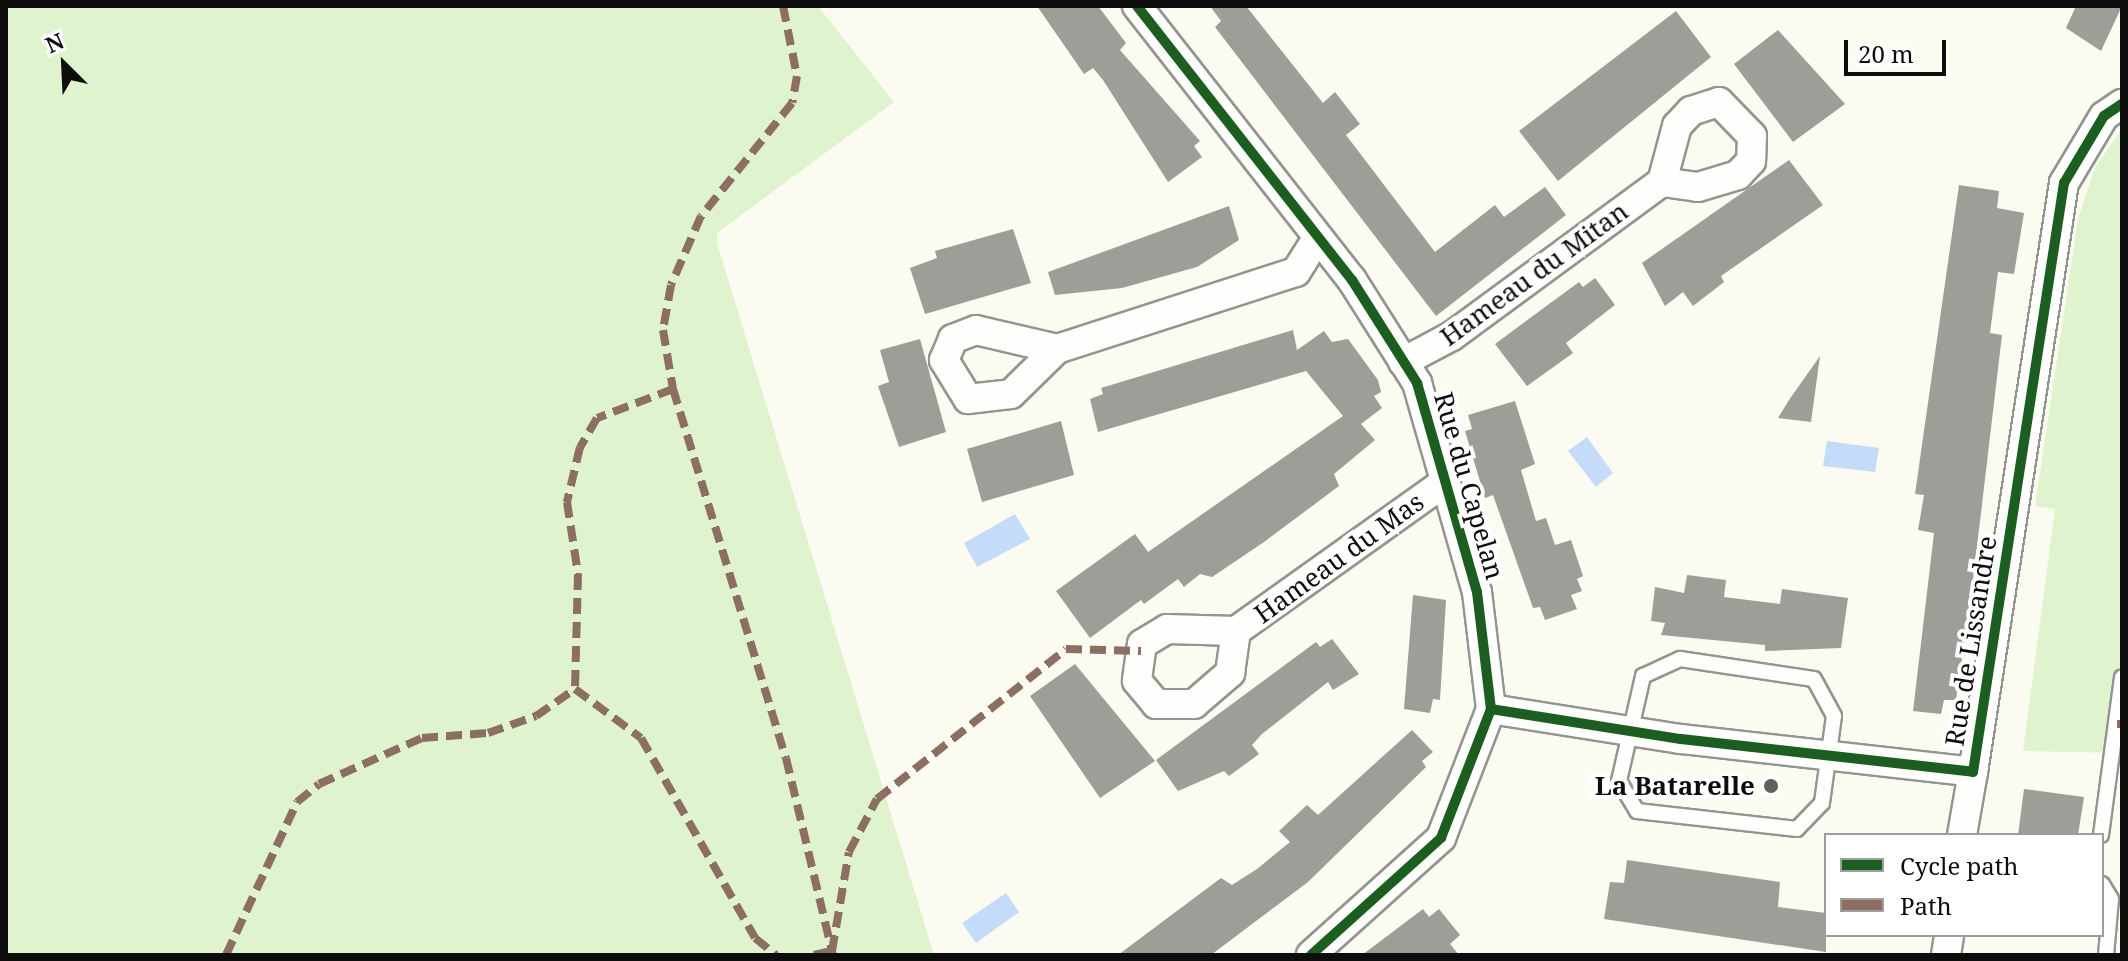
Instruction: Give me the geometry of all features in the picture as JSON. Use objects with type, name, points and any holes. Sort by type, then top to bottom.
[{"type":"street","name":"Rue du Capelan","points":[[1137,6],[1317,238],[1417,383],[1441,485],[1477,592],[1491,709],[1441,838],[1311,955]]},
{"type":"street","name":"Rue de Lissandre","points":[[1491,709],[1628,732],[1830,752],[1973,772],[2064,183],[2104,116],[2122,104]]},
{"type":"street","name":"Hameau du Mitan","points":[[1403,362],[1452,336],[1662,182]]},
{"type":"street","points":[[1057,349],[1296,272],[1317,238]]},
{"type":"street","name":"Hameau du Mas","points":[[1236,631],[1441,485]]},
{"type":"street","points":[[1962,833],[1973,772]]},
{"type":"lane","points":[[1680,659],[1814,679],[1834,716],[1830,752],[1822,803],[1797,829],[1751,828],[1637,811],[1619,781],[1643,676],[1680,659]]},
{"type":"lane","points":[[2101,833],[2122,677]]},
{"type":"lane","points":[[2104,887],[2111,899],[2106,955]]},
{"type":"green space","points":[[6,6],[818,6],[894,102],[717,233],[717,243],[934,955],[6,955]]},
{"type":"green space","points":[[2122,128],[2122,753],[2023,751],[2055,509],[2035,506],[2078,219],[2095,168]]},
{"type":"water","points":[[1587,437],[1613,473],[1596,487],[1568,451]]},
{"type":"water","points":[[1827,441],[1879,448],[1875,472],[1823,466]]},
{"type":"water","points":[[1015,514],[1030,539],[977,567],[964,543]]},
{"type":"water","points":[[1006,893],[1019,912],[976,943],[962,923]]},
{"type":"building","points":[[1037,6],[1098,6],[1126,43],[1120,50],[1200,141],[1194,146],[1202,157],[1168,182],[1103,80],[1093,68],[1084,74]]},
{"type":"building","points":[[1210,6],[1246,6],[1323,103],[1335,92],[1360,124],[1346,135],[1435,252],[1495,205],[1504,217],[1545,187],[1566,215],[1436,316],[1215,27],[1221,21]]},
{"type":"building","points":[[2076,6],[2122,6],[2101,51],[2066,28]]},
{"type":"building","points":[[1676,11],[1711,57],[1558,181],[1519,131]]},
{"type":"building","points":[[1778,30],[1845,104],[1793,142],[1734,64]]},
{"type":"building","points":[[1789,160],[1823,205],[1721,276],[1724,282],[1693,306],[1683,292],[1665,306],[1642,263]]},
{"type":"building","points":[[1959,185],[1999,191],[1997,208],[2024,213],[2014,274],[1998,272],[1990,333],[2002,335],[1972,589],[1956,700],[1944,700],[1941,714],[1913,711],[1934,533],[1918,530],[1924,495],[1915,494]]},
{"type":"building","points":[[1229,206],[1239,240],[1197,267],[1122,288],[1055,295],[1048,272]]},
{"type":"building","points":[[1013,229],[1031,283],[925,314],[910,268],[937,258],[935,251]]},
{"type":"building","points":[[1595,278],[1615,305],[1566,343],[1573,353],[1527,386],[1495,344],[1579,282],[1583,287]]},
{"type":"building","points":[[1293,330],[1297,350],[1324,331],[1332,342],[1348,339],[1378,380],[1381,392],[1374,396],[1382,408],[1361,424],[1375,440],[1334,474],[1339,486],[1264,542],[1212,577],[1200,574],[1184,587],[1178,579],[1144,604],[1141,600],[1090,638],[1056,591],[1135,534],[1148,552],[1343,416],[1306,371],[1098,432],[1090,399],[1103,394],[1101,388]]},
{"type":"building","points":[[920,339],[946,432],[899,447],[878,386],[889,382],[880,350]]},
{"type":"building","points":[[1820,356],[1811,422],[1778,418],[1789,400]]},
{"type":"building","points":[[1515,401],[1535,464],[1521,470],[1536,521],[1546,518],[1555,545],[1571,540],[1583,576],[1577,579],[1582,591],[1571,595],[1577,609],[1545,620],[1540,607],[1533,608],[1493,495],[1485,498],[1465,431],[1472,429],[1468,415]]},
{"type":"building","points":[[1061,421],[1074,475],[982,502],[967,449]]},
{"type":"building","points":[[1687,575],[1726,580],[1724,597],[1780,604],[1782,589],[1848,598],[1841,648],[1765,651],[1765,645],[1661,635],[1665,623],[1651,621],[1655,587],[1684,593]]},
{"type":"building","points":[[1413,595],[1446,600],[1440,700],[1433,699],[1430,713],[1404,709]]},
{"type":"building","points":[[1332,639],[1359,674],[1333,690],[1328,682],[1262,734],[1252,745],[1259,754],[1229,776],[1224,771],[1178,791],[1156,760],[1316,642],[1320,647]]},
{"type":"building","points":[[1075,664],[1155,761],[1100,798],[1030,696]]},
{"type":"building","points":[[1412,730],[1433,752],[1422,761],[1426,767],[1308,882],[1211,955],[1118,955],[1221,878],[1232,885],[1257,869],[1290,842],[1279,831],[1307,805],[1318,815]]},
{"type":"building","points":[[2024,789],[2084,797],[2078,833],[2018,833]]},
{"type":"building","points":[[1627,860],[1780,882],[1778,907],[1824,913],[1826,952],[1604,919],[1610,882],[1624,883]]},
{"type":"building","points":[[1423,909],[1429,917],[1439,909],[1460,935],[1450,944],[1459,955],[1362,955]]},
{"type":"marked path","points":[[783,6],[797,76],[792,103],[701,216],[671,285],[663,330],[673,389],[786,758],[833,955]]},
{"type":"marked path","points":[[673,389],[597,418],[580,447],[567,502],[578,574],[575,689],[641,738],[755,938],[776,955]]},
{"type":"marked path","points":[[814,955],[832,951],[849,852],[877,799],[1066,649],[1141,651]]},
{"type":"marked path","points":[[226,955],[297,802],[319,784],[422,738],[488,733],[536,716],[575,689]]},
{"type":"marked path","points":[[2117,724],[2122,724]]},
{"type":"cycle path","points":[[1137,6],[1352,280],[1417,383],[1477,592],[1491,709],[1441,838],[1311,955]]},
{"type":"cycle path","points":[[1491,709],[1681,739],[1973,772],[2064,183],[2104,116],[2122,104]]},
{"type":"place","name":"La Batarelle","points":[[1771,786]]}]
